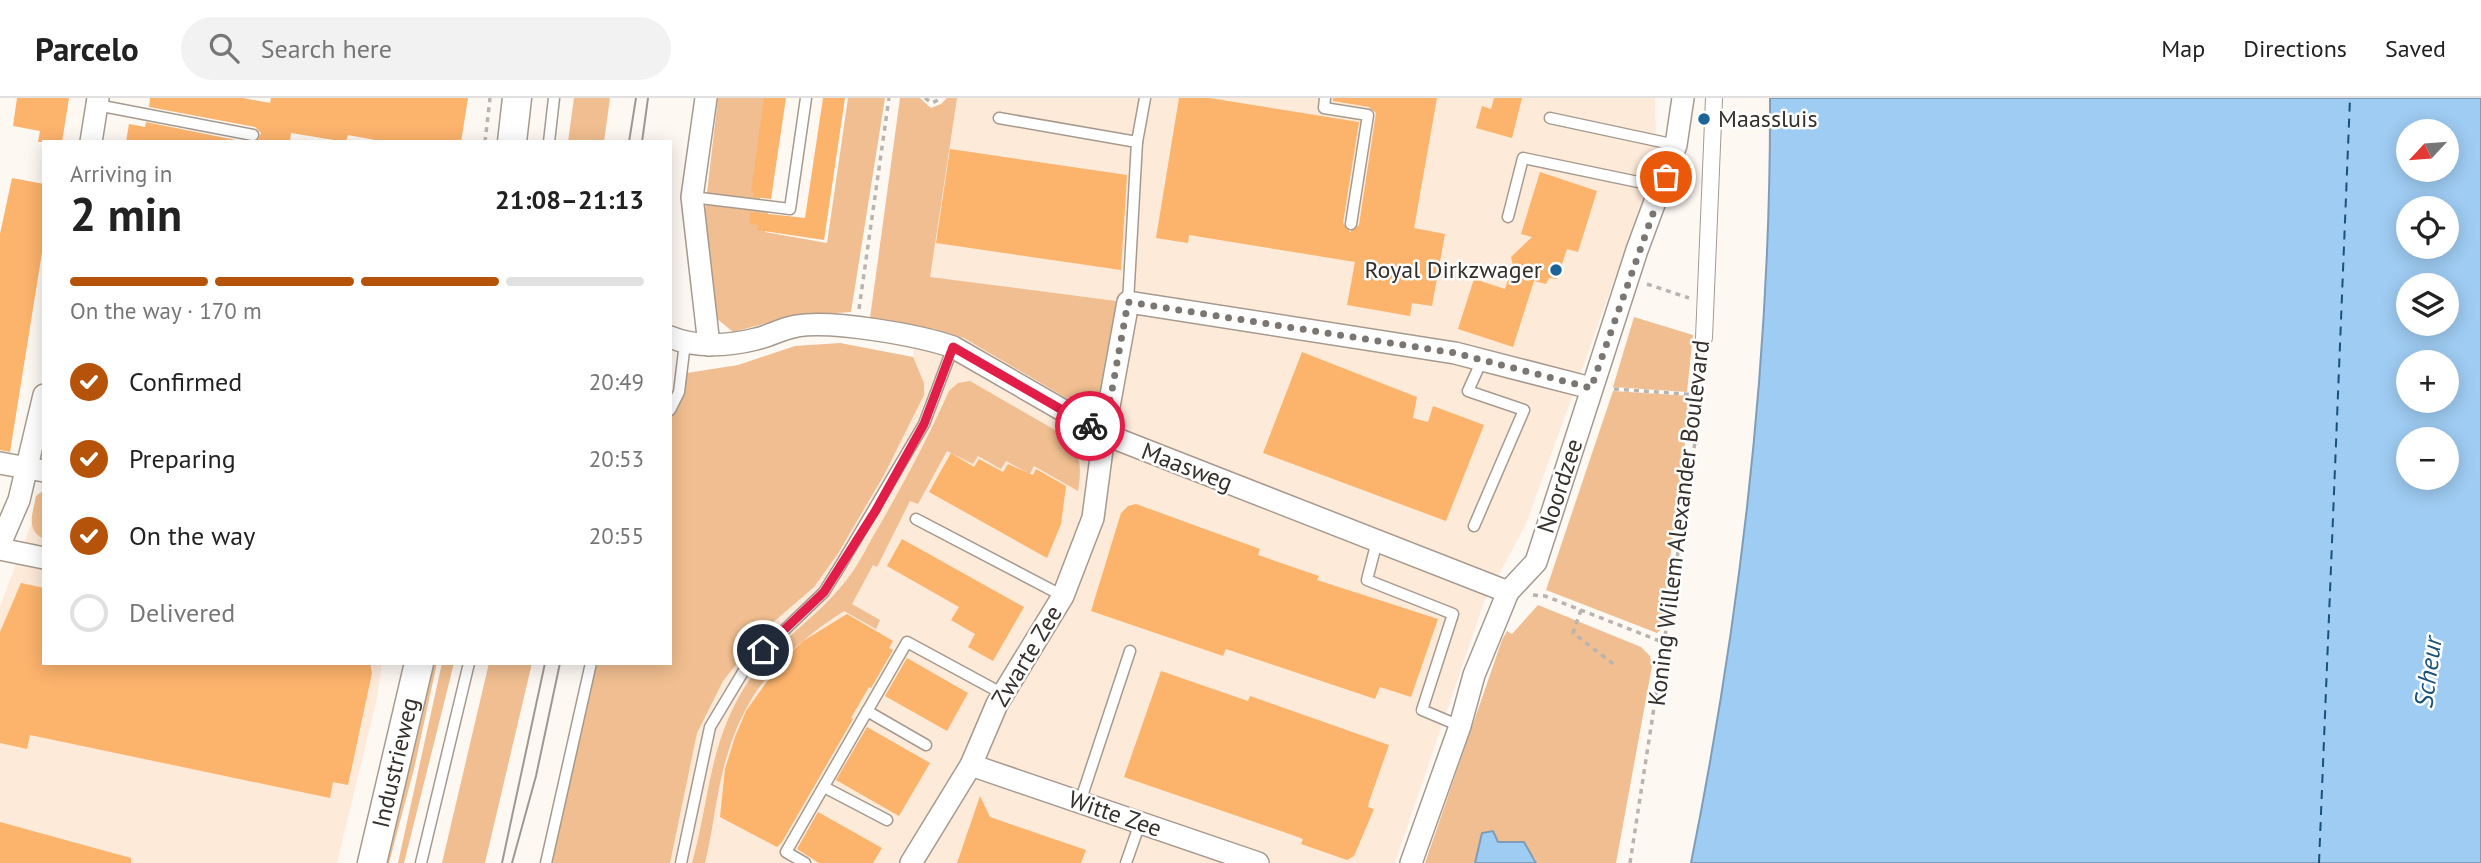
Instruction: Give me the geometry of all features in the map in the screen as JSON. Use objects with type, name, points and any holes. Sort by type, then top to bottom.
[{"type":"main road","points":[[512,140],[517,98]]},
{"type":"main road","name":"Industrieweg","points":[[372,863],[419,665]]},
{"type":"street","points":[[706,98],[692,197],[709,345]]},
{"type":"street","name":"Noordzee","points":[[1411,863],[1460,726],[1474,675],[1508,592],[1536,562],[1628,277],[1676,145],[1683,98]]},
{"type":"street","name":"Koning Willem Alexander Boulevard","points":[[1704,338],[1714,98]]},
{"type":"street","points":[[91,140],[97,101]]},
{"type":"street","points":[[1128,302],[1314,329],[1482,360],[1591,388]]},
{"type":"street","name":"Zwarte Zee","points":[[911,863],[971,765],[1003,694],[1063,596],[1093,518],[1104,434],[1128,302]]},
{"type":"street","name":"Maasweg","points":[[675,343],[709,345],[754,340],[799,326],[856,328],[928,338],[953,347],[1104,434],[1508,592]]},
{"type":"street","points":[[42,414],[36,469],[19,500],[0,547],[42,558]]},
{"type":"street","points":[[0,463],[36,469]]},
{"type":"street","name":"Witte Zee","points":[[971,765],[1258,863]]},
{"type":"lane","points":[[549,140],[554,98]]},
{"type":"lane","points":[[692,197],[790,209],[806,98]]},
{"type":"lane","points":[[1128,302],[1137,142],[1145,98]]},
{"type":"lane","points":[[1325,98],[1324,108],[1368,115],[1351,224]]},
{"type":"lane","points":[[97,101],[253,135]]},
{"type":"lane","points":[[999,118],[1137,142]]},
{"type":"lane","points":[[1550,118],[1676,145]]},
{"type":"lane","points":[[1508,217],[1523,158],[1662,187]]},
{"type":"lane","points":[[672,406],[679,392],[675,343]]},
{"type":"lane","points":[[681,863],[710,727],[746,667],[824,592],[849,553],[924,424],[953,347]]},
{"type":"lane","points":[[1474,526],[1524,410],[1468,391],[1482,360]]},
{"type":"lane","points":[[916,519],[1063,596]]},
{"type":"lane","points":[[1377,541],[1367,580],[1453,614],[1422,710],[1460,726]]},
{"type":"lane","points":[[805,863],[786,852],[907,642],[1003,694]]},
{"type":"lane","points":[[1080,802],[1130,651]]},
{"type":"lane","points":[[421,863],[469,665]]},
{"type":"lane","points":[[546,863],[591,665]]},
{"type":"lane","points":[[867,711],[926,745]]},
{"type":"lane","points":[[824,786],[887,820]]},
{"type":"lane","points":[[1126,863],[1140,823]]},
{"type":"path","points":[[485,140],[490,98]]},
{"type":"path","points":[[856,328],[889,98]]},
{"type":"path","points":[[925,98],[932,103],[942,98]]},
{"type":"path","points":[[1628,277],[1706,303]]},
{"type":"path","name":"Koning Willem Alexander Boulevard","points":[[1630,863],[1665,643],[1699,395],[1704,338]]},
{"type":"path","points":[[1591,388],[1699,395]]},
{"type":"path","points":[[1508,592],[1545,596],[1665,643]]},
{"type":"path","points":[[1581,610],[1573,632],[1616,666]]},
{"type":"shaded area","points":[[574,98],[610,98],[604,140],[568,140]]},
{"type":"shaded area","points":[[718,98],[773,98],[760,199],[770,201],[765,232],[827,243],[848,98],[885,98],[851,312],[794,316],[733,332],[716,318],[705,210]]},
{"type":"shaded area","points":[[900,98],[920,98],[931,108],[947,98],[957,98],[930,277],[1116,301],[1104,385],[1095,401],[1080,404],[1073,402],[964,338],[935,329],[870,318]]},
{"type":"shaded area","points":[[945,98],[1655,98],[1657,162],[1526,524],[1484,602],[1395,863],[642,863],[675,744],[909,398],[918,302]]},
{"type":"shaded area","points":[[1634,317],[1693,335],[1687,392],[1613,387]]},
{"type":"shaded area","points":[[840,343],[913,357],[924,383],[924,395],[884,475],[837,555],[814,587],[763,631],[723,681],[697,733],[670,863],[550,863],[596,665],[672,665],[672,414],[682,396],[687,373],[738,365],[795,346]]},
{"type":"shaded area","points":[[970,381],[1068,440],[1079,460],[1078,491],[1034,466],[1030,474],[1006,461],[1001,469],[978,456],[973,464],[947,451],[918,504],[910,501],[877,567],[873,565],[852,604],[880,620],[876,629],[844,611],[799,644],[780,662],[750,702],[729,750],[705,863],[692,863],[715,757],[729,716],[740,695],[763,663],[821,608],[852,572],[906,477],[949,391],[958,383]]},
{"type":"shaded area","points":[[1613,391],[1691,396],[1661,629],[1657,633],[1546,590]]},
{"type":"shaded area","points":[[42,492],[42,538],[32,526],[36,496]]},
{"type":"shaded area","points":[[42,496],[42,665],[382,665],[377,698],[337,863],[0,863],[0,606]]},
{"type":"shaded area","points":[[1538,605],[1641,647],[1650,656],[1652,666],[1616,863],[1536,863],[1535,858],[1482,833],[1475,863],[1425,863],[1502,640],[1507,631],[1512,634]]},
{"type":"shaded area","points":[[430,665],[437,665],[414,769],[389,863],[383,863]]},
{"type":"shaded area","points":[[442,665],[454,665],[404,863],[398,863]]},
{"type":"shaded area","points":[[489,665],[532,665],[485,863],[442,863]]},
{"type":"water","name":"Scheur","points":[[1770,98],[2481,98],[2481,863],[1691,863],[1725,674],[1738,578],[1759,386],[1765,290]]},
{"type":"water","points":[[1493,831],[1498,842],[1524,842],[1536,863],[1475,863],[1482,833]]},
{"type":"building","points":[[17,98],[69,98],[62,140],[38,142],[40,131],[13,126]]},
{"type":"building","points":[[150,98],[243,98],[270,103],[271,98],[468,98],[461,140],[375,140],[348,135],[347,140],[334,140],[291,133],[290,140],[258,140],[261,133],[255,127],[149,107]]},
{"type":"building","points":[[764,98],[786,98],[771,199],[753,197],[754,193],[751,192]]},
{"type":"building","points":[[823,98],[845,98],[824,240],[757,230],[758,225],[749,223],[751,212],[805,218]]},
{"type":"building","points":[[1179,98],[1209,98],[1359,122],[1343,223],[1350,232],[1359,225],[1376,113],[1369,107],[1333,101],[1333,98],[1437,98],[1414,228],[1445,234],[1432,306],[1412,303],[1410,316],[1347,305],[1355,262],[1189,235],[1188,243],[1156,238]]},
{"type":"building","points":[[1494,98],[1522,98],[1512,138],[1476,128],[1482,106],[1491,109]]},
{"type":"building","points":[[146,122],[236,140],[126,140],[129,124],[145,127]]},
{"type":"building","points":[[950,149],[1127,175],[1121,270],[936,243]]},
{"type":"building","points":[[1540,172],[1597,191],[1578,252],[1567,249],[1557,279],[1549,278],[1546,284],[1534,281],[1513,347],[1458,329],[1474,279],[1505,289],[1513,265],[1511,257],[1532,237],[1521,234]]},
{"type":"building","points":[[12,178],[42,184],[42,252],[10,452],[0,450],[0,234]]},
{"type":"building","points":[[1302,352],[1417,397],[1413,418],[1428,422],[1433,406],[1484,425],[1446,521],[1263,453]]},
{"type":"building","points":[[951,453],[974,467],[979,459],[1003,472],[1008,464],[1033,475],[1036,469],[1066,486],[1061,524],[1047,558],[929,492]]},
{"type":"building","points":[[1136,504],[1260,549],[1258,555],[1319,576],[1317,580],[1438,619],[1411,697],[1380,687],[1375,699],[1226,649],[1223,656],[1091,611],[1121,513],[1128,506]]},
{"type":"building","points":[[902,539],[1024,607],[993,661],[968,647],[975,634],[951,620],[959,607],[887,566]]},
{"type":"building","points":[[21,583],[42,588],[42,665],[370,665],[372,673],[348,785],[333,782],[330,798],[30,735],[27,749],[0,743],[0,632]]},
{"type":"building","points":[[847,614],[893,641],[889,648],[893,650],[777,847],[720,817],[725,769],[746,711],[781,662],[803,641]]},
{"type":"building","points":[[907,658],[968,693],[947,731],[885,696]]},
{"type":"building","points":[[1161,671],[1248,701],[1250,696],[1389,745],[1369,802],[1368,807],[1374,809],[1354,856],[1347,860],[1301,844],[1303,839],[1298,837],[1124,777]]},
{"type":"building","points":[[867,727],[930,763],[899,816],[836,780]]},
{"type":"building","points":[[980,796],[990,817],[1086,850],[1081,863],[957,863]]},
{"type":"building","points":[[818,812],[882,848],[873,863],[819,863],[797,849]]},
{"type":"building","points":[[0,822],[131,858],[131,863],[0,863]]},
{"type":"ferry route","points":[[2319,863],[2350,98]]},
{"type":"tram line","points":[[629,140],[636,98]]},
{"type":"tram line","points":[[642,140],[648,98]]},
{"type":"tram line","points":[[502,863],[545,665]]},
{"type":"tram line","points":[[512,863],[536,776],[560,665]]},
{"type":"way so far","points":[[1090,426],[1104,434],[1128,302],[1455,353],[1591,388],[1637,250],[1666,177]]},
{"type":"place","name":"Maassluis","points":[[1704,119]]},
{"type":"place","name":"Royal Dirkzwager","points":[[1556,270]]},
{"type":"route","points":[[763,650],[824,592],[876,510],[924,424],[953,347],[1090,426]]}]
